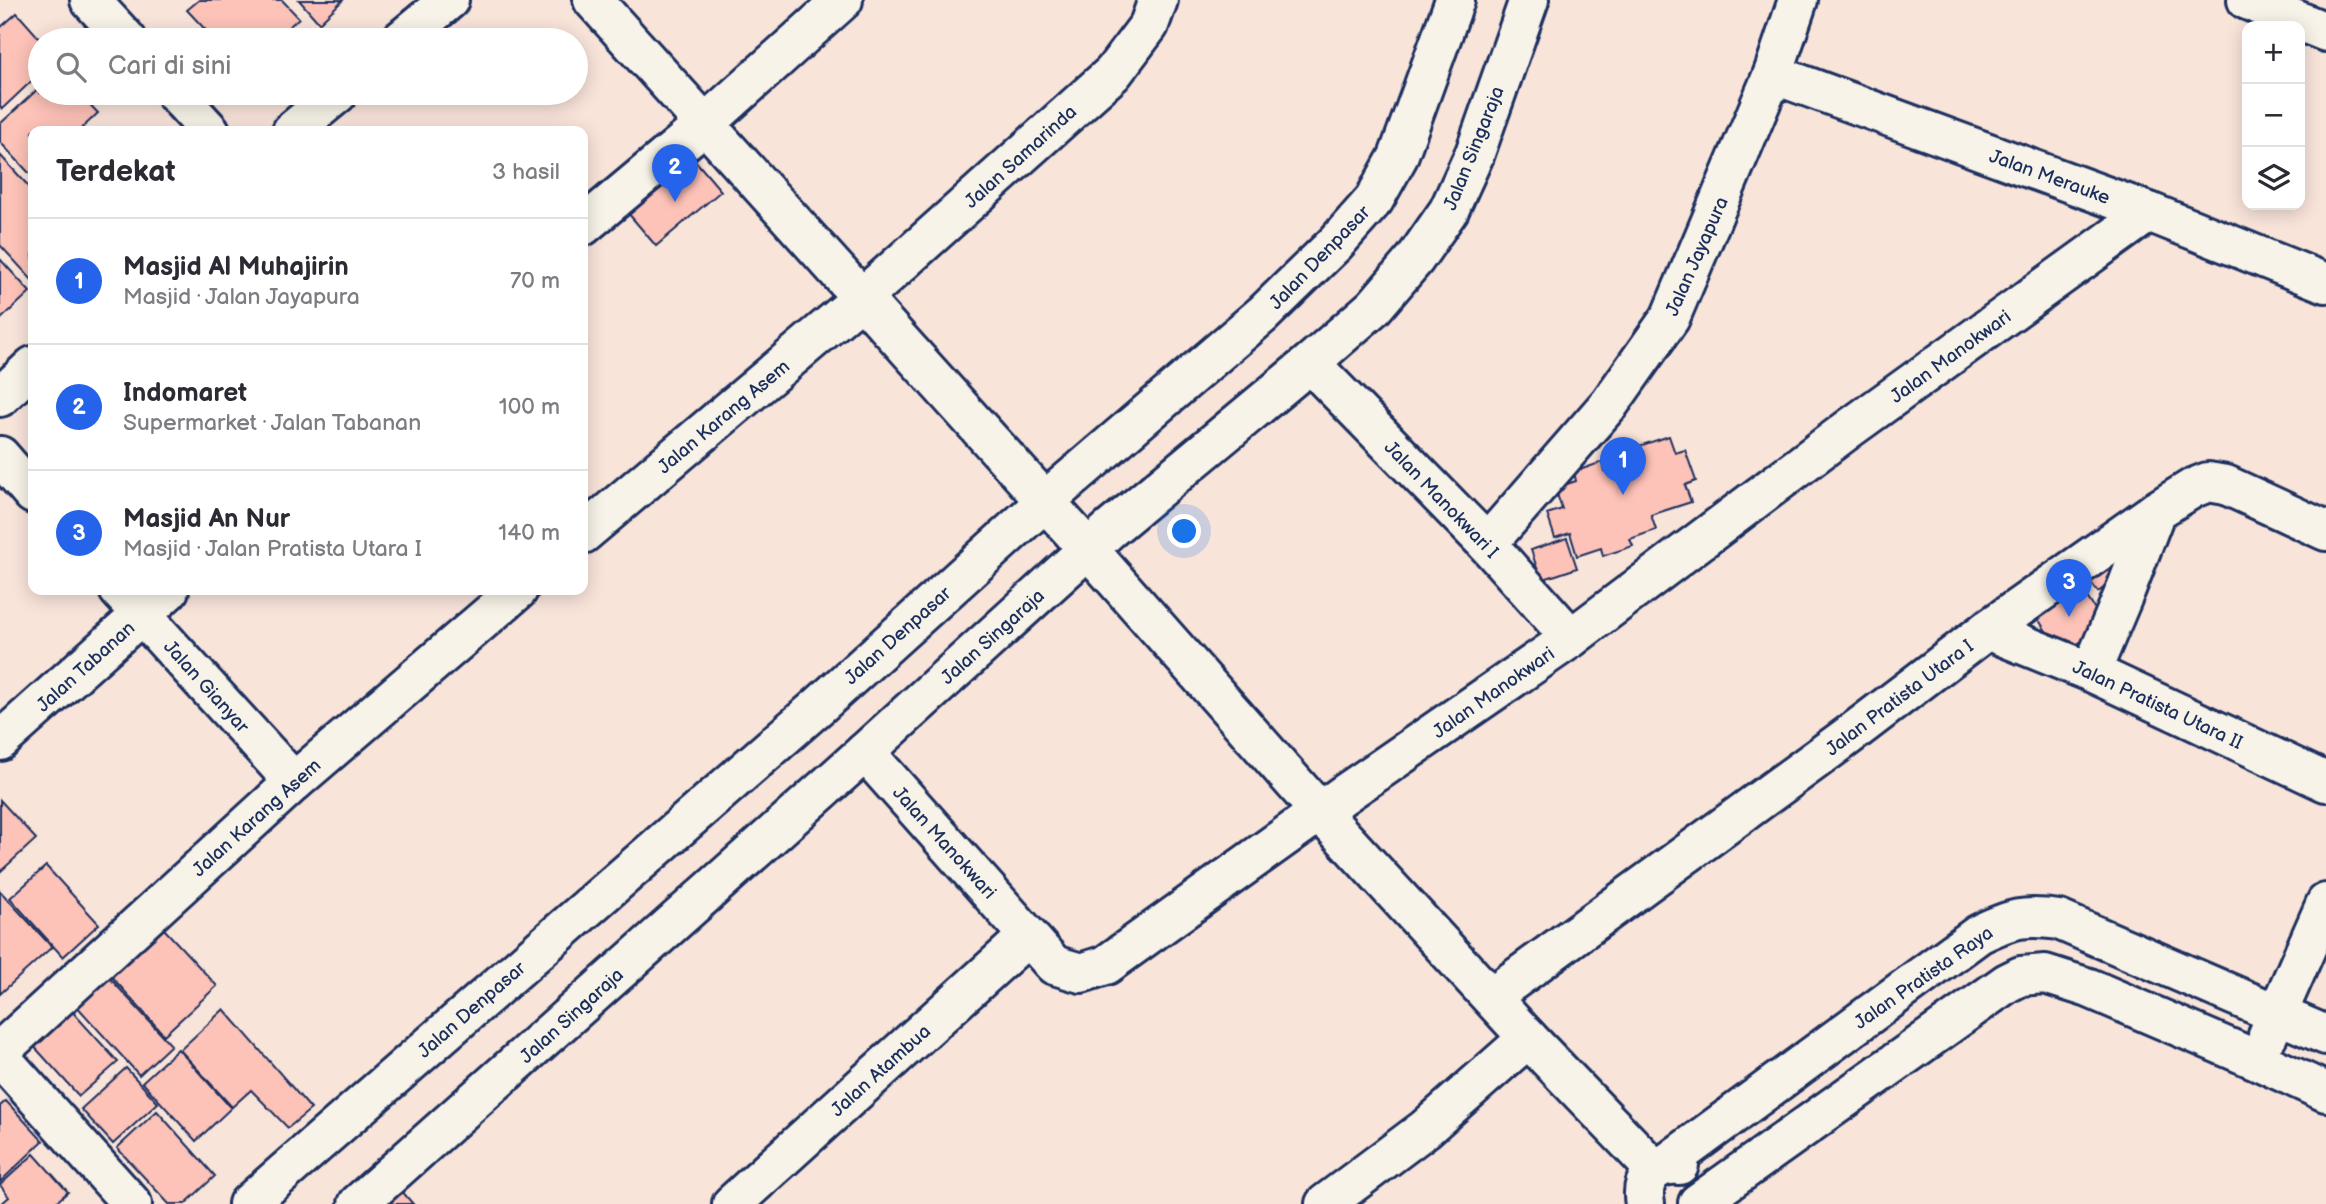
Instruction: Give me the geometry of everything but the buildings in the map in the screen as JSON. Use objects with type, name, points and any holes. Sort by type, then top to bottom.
[{"type":"street","points":[[90,0],[116,28]]},
{"type":"street","points":[[415,28],[449,0]]},
{"type":"street","points":[[593,0],[863,297],[1320,813],[1492,996],[1646,1187],[1678,1164],[1689,1169],[1697,1178],[1701,1190],[1698,1204]]},
{"type":"street","points":[[588,222],[705,124],[843,0]]},
{"type":"street","name":"Jalan Samarinda","points":[[863,297],[1112,73],[1149,25],[1158,0]]},
{"type":"street","name":"Jalan Denpasar","points":[[248,1204],[1049,506],[1263,314],[1336,243],[1374,200],[1398,157],[1455,0]]},
{"type":"street","name":"Jalan Singaraja","points":[[358,1204],[865,752],[1084,545],[1310,363],[1374,307],[1415,258],[1449,210],[1475,153],[1530,0]]},
{"type":"street","name":"Jalan Jayapura","points":[[1487,544],[1610,403],[1670,318],[1773,74],[1798,0]]},
{"type":"street","points":[[2251,1],[2326,32]]},
{"type":"street","name":"Jalan Merauke","points":[[1773,74],[2149,212],[2326,283]]},
{"type":"street","points":[[186,105],[205,126]]},
{"type":"street","points":[[298,126],[323,105]]},
{"type":"street","name":"Jalan Manokwari","points":[[865,752],[1054,965],[1081,973],[1106,965],[1571,638],[1850,428],[2149,212]]},
{"type":"street","name":"Jalan Karang Asem","points":[[588,530],[863,297]]},
{"type":"street","name":"Jalan Manokwari I","points":[[1310,363],[1487,544],[1571,638]]},
{"type":"street","points":[[0,397],[28,371]]},
{"type":"street","points":[[0,456],[28,488]]},
{"type":"street","name":"Jalan Pratista Utara I","points":[[1492,996],[1849,736],[1987,630],[2193,488],[2208,482],[2226,485],[2326,531]]},
{"type":"street","points":[[2091,672],[2156,511]]},
{"type":"street","name":"Jalan Karang Asem","points":[[0,1051],[294,782],[512,595]]},
{"type":"street","name":"Jalan Gianyar","points":[[144,598],[294,782]]},
{"type":"street","name":"Jalan Tabanan","points":[[0,741],[144,598]]},
{"type":"street","name":"Jalan Pratista Utara II","points":[[1987,630],[2091,672],[2326,782]]},
{"type":"street","points":[[2257,1060],[2326,903]]},
{"type":"street","name":"Jalan Pratista Raya","points":[[1646,1187],[1979,934],[2004,921],[2029,916],[2059,919],[2326,1035]]},
{"type":"street","name":"Jalan Atambua","points":[[743,1201],[1028,936]]},
{"type":"street","points":[[1698,1204],[2007,983],[2021,976],[2045,974],[2089,988],[2257,1060],[2326,1093]]},
{"type":"street","points":[[1325,1204],[1425,1129],[1528,1038]]},
{"type":"street","points":[[0,1057],[132,1204]]},
{"type":"place","name":"Indomaret","points":[[675,202]]},
{"type":"place","name":"Masjid Al Muhajirin","points":[[1623,495]]},
{"type":"place","name":"Masjid An Nur","points":[[2069,617]]}]
